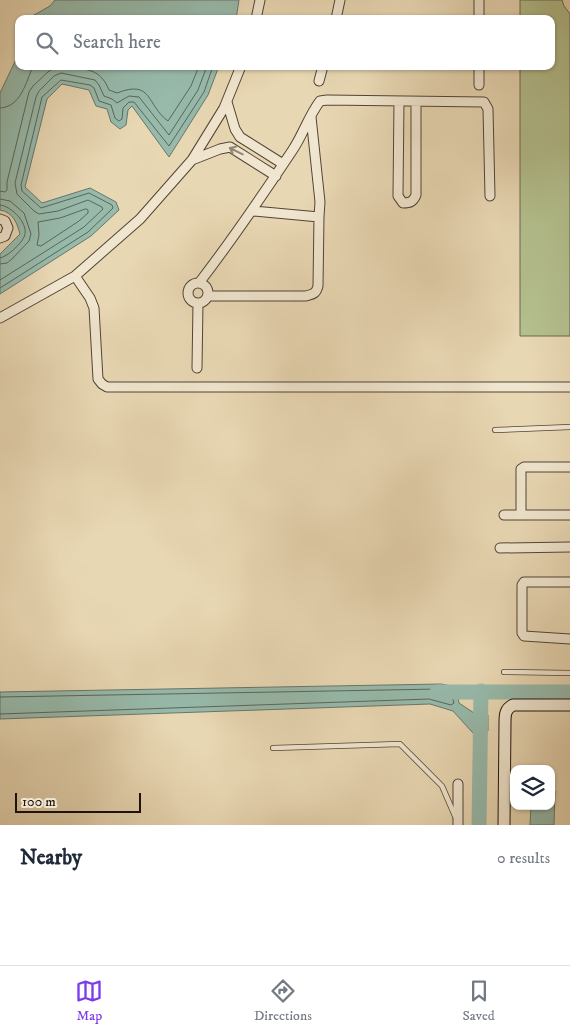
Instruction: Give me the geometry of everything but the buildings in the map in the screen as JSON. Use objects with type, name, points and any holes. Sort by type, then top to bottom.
[{"type":"main road","points":[[504,825],[506,711],[513,705],[570,705]]},
{"type":"street","points":[[257,15],[260,0]]},
{"type":"street","points":[[337,15],[340,0]]},
{"type":"street","points":[[479,0],[479,15]]},
{"type":"street","points":[[0,318],[75,276],[140,219],[192,160],[227,102],[239,70]]},
{"type":"street","points":[[319,81],[322,70]]},
{"type":"street","points":[[479,70],[479,85]]},
{"type":"street","points":[[200,283],[208,289],[208,296],[204,302],[198,303],[191,300],[189,290],[193,285],[200,283],[253,211],[302,135],[310,114],[320,101],[479,101],[486,104],[488,109],[490,196]]},
{"type":"street","points":[[400,101],[398,196],[403,203],[414,200],[416,195],[416,102]]},
{"type":"street","points":[[227,102],[237,134],[283,164]]},
{"type":"street","points":[[208,296],[306,296],[316,292],[318,286],[320,202],[310,114]]},
{"type":"street","points":[[192,160],[230,147],[276,176]]},
{"type":"street","points":[[253,211],[319,217]]},
{"type":"street","points":[[0,219],[5,221],[8,228],[5,236],[0,238]]},
{"type":"street","points":[[75,276],[90,298],[94,308],[98,379],[107,386],[570,387]]},
{"type":"street","points":[[197,368],[198,303]]},
{"type":"street","points":[[520,515],[522,469],[524,467],[570,467]]},
{"type":"street","points":[[504,515],[570,515]]},
{"type":"street","points":[[500,548],[570,547]]},
{"type":"street","points":[[570,582],[524,582],[522,585],[522,633],[524,636],[570,639]]},
{"type":"street","points":[[458,784],[458,824]]},
{"type":"lane","points":[[495,430],[570,427]]},
{"type":"lane","points":[[504,672],[570,673]]},
{"type":"lane","points":[[273,748],[400,744],[442,786],[458,824]]},
{"type":"green space","points":[[520,0],[562,0],[570,14],[570,336],[520,336],[520,70],[555,70],[555,15],[520,15]]},
{"type":"water","points":[[55,0],[239,0],[237,15],[34,15],[50,6]]},
{"type":"water","points":[[15,61],[15,70],[217,70],[208,95],[169,157],[132,106],[128,110],[126,125],[120,129],[111,122],[107,109],[96,106],[89,90],[62,84],[47,99],[25,187],[42,203],[90,188],[116,202],[119,210],[91,236],[0,294],[0,254],[20,234],[16,222],[11,216],[0,210],[0,93]]},
{"type":"water","points":[[441,684],[456,687],[459,703],[477,715],[488,715],[488,731],[473,733],[453,711],[430,704],[0,719],[0,692]]},
{"type":"water","points":[[531,810],[554,810],[554,825],[530,825]]},
{"type":"waterway","points":[[479,825],[481,691]]},
{"type":"waterway","points":[[437,692],[570,692]]}]
